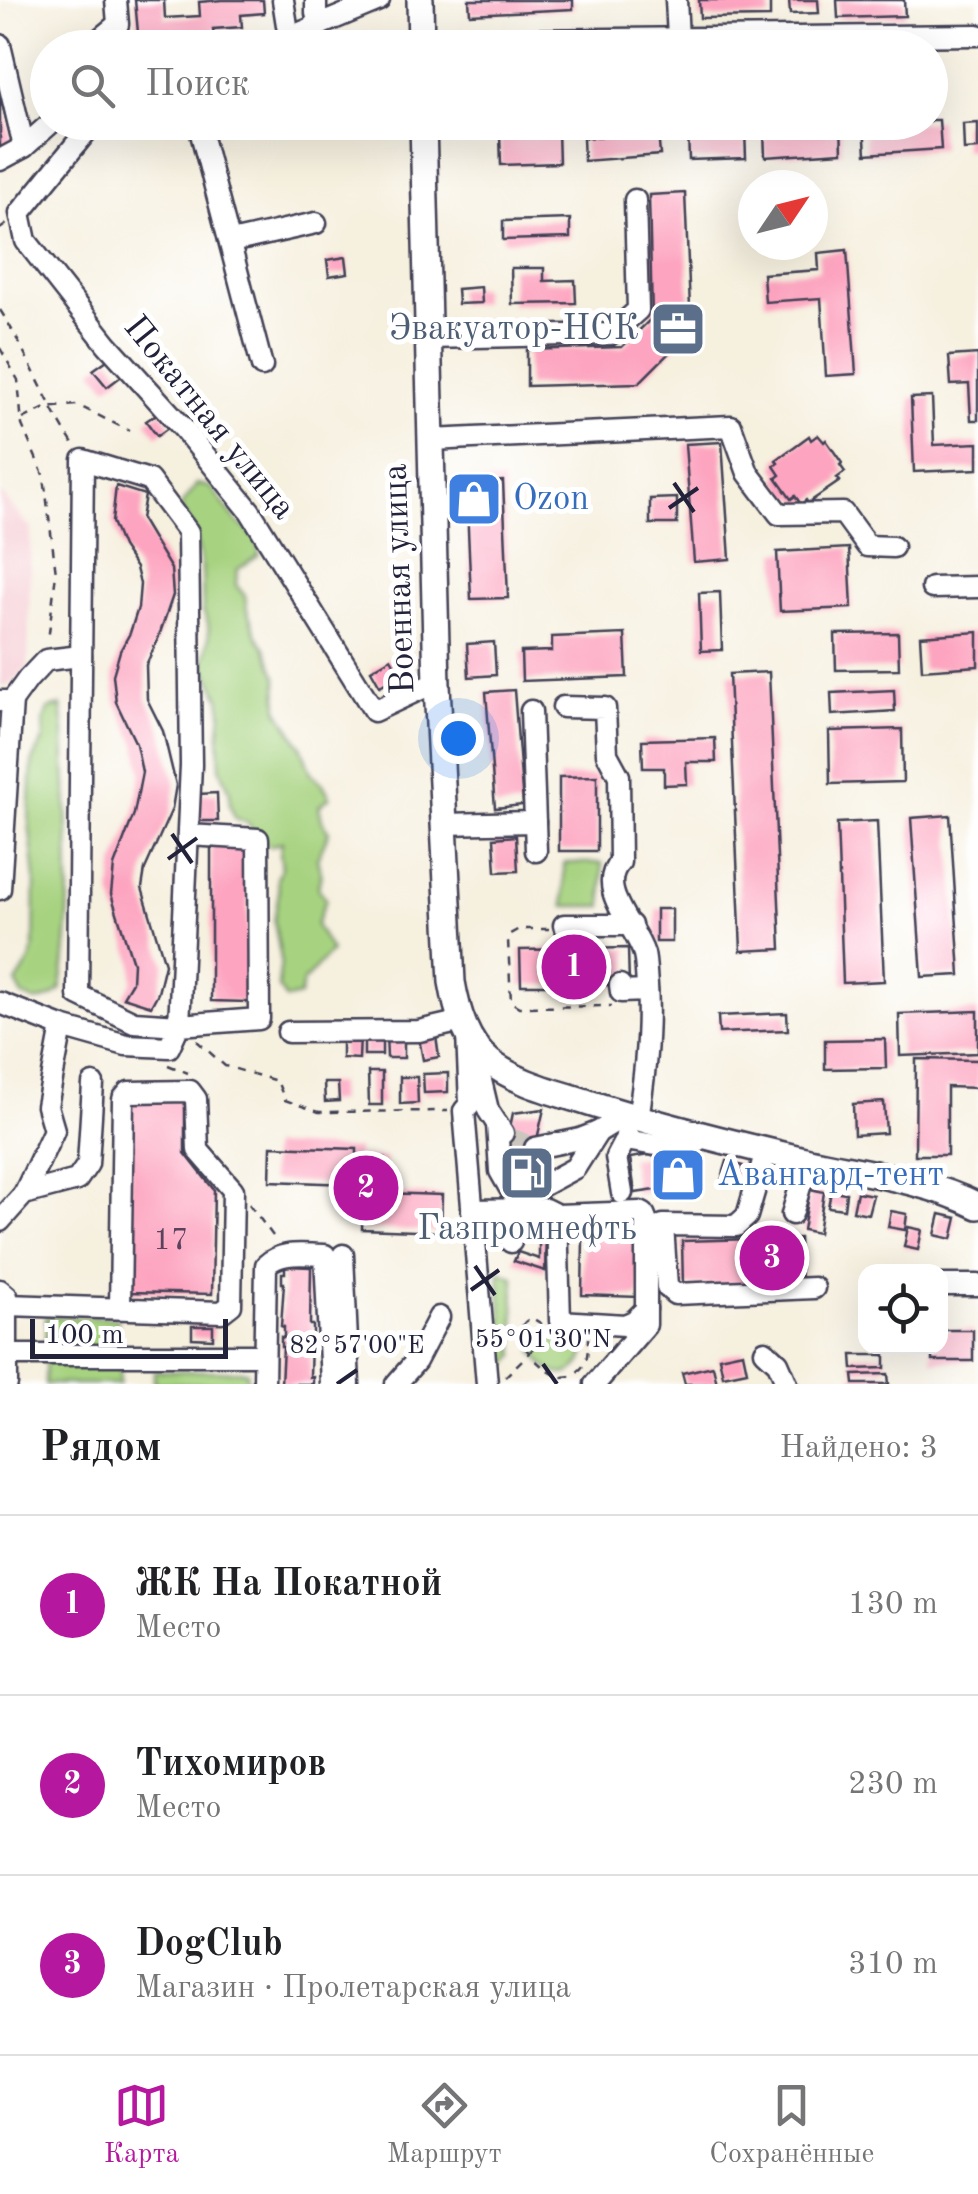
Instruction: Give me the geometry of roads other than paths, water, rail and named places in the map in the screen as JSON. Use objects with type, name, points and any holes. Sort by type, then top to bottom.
[{"type":"main road","points":[[420,0],[421,30]]},
{"type":"main road","name":"Военная улица","points":[[423,140],[437,684],[452,982],[456,1008],[468,1033]]},
{"type":"main road","points":[[468,1033],[490,1062],[525,1082],[630,1122],[913,1183],[959,1196],[978,1206]]},
{"type":"street","points":[[111,30],[118,24],[116,0]]},
{"type":"street","points":[[283,0],[288,30]]},
{"type":"street","points":[[316,0],[320,25]]},
{"type":"street","points":[[676,0],[678,30]]},
{"type":"street","points":[[308,30],[375,1]]},
{"type":"street","points":[[948,35],[978,35]]},
{"type":"street","points":[[0,45],[24,147]]},
{"type":"street","points":[[0,160],[32,140]]},
{"type":"street","name":"Покатная улица","points":[[79,140],[20,213],[26,241],[106,344],[183,428],[250,511],[374,710],[437,684]]},
{"type":"street","points":[[203,140],[262,366]]},
{"type":"street","points":[[428,338],[611,334],[638,310],[635,200]]},
{"type":"street","points":[[230,242],[316,222]]},
{"type":"street","points":[[431,440],[731,426],[748,473],[779,514],[843,512],[867,546],[893,547]]},
{"type":"street","points":[[0,1003],[62,1027],[126,1045],[170,1047],[179,1025],[191,765],[188,532],[149,480],[84,460],[78,995],[134,1022],[179,1025],[259,1019],[258,840],[188,835]]},
{"type":"street","points":[[932,588],[978,587]]},
{"type":"street","points":[[0,889],[6,701],[46,660],[82,656]]},
{"type":"street","points":[[563,707],[602,706],[606,710],[607,754],[619,776],[620,862],[612,870],[612,888],[644,956],[648,1006],[644,1075],[616,1157],[622,1193]]},
{"type":"street","points":[[531,711],[536,851]]},
{"type":"street","points":[[444,824],[535,822]]},
{"type":"street","points":[[557,927],[630,925]]},
{"type":"street","points":[[620,985],[621,992],[647,992]]},
{"type":"street","points":[[0,1221],[24,1194],[54,1130],[46,1106],[62,1027]]},
{"type":"street","points":[[288,1032],[468,1033]]},
{"type":"street","points":[[468,1033],[470,1104],[464,1111],[494,1382]]},
{"type":"street","points":[[468,1033],[488,1110],[502,1131],[500,1170],[513,1194],[523,1196],[575,1168],[598,1132]]},
{"type":"street","points":[[24,1194],[77,1180],[88,1164],[93,1084]]},
{"type":"street","points":[[7,1384],[4,1297],[120,1308],[222,1312],[232,1305],[233,1190],[198,1150],[196,1099],[190,1090],[130,1092],[124,1098],[120,1308]]},
{"type":"street","points":[[535,1148],[580,1139],[630,1122]]},
{"type":"street","points":[[766,1150],[746,1216],[736,1226],[663,1225],[666,1287],[675,1294],[814,1288]]},
{"type":"street","points":[[792,1214],[808,1160]]},
{"type":"street","points":[[510,1209],[511,1242]]},
{"type":"street","points":[[472,1210],[545,1209],[556,1215],[644,1214],[647,1322],[595,1384]]},
{"type":"street","points":[[556,1215],[559,1319],[563,1323],[625,1325],[634,1322],[646,1309]]},
{"type":"street","points":[[264,1384],[266,1265],[276,1256],[325,1255],[331,1384]]},
{"type":"street","points":[[343,1255],[349,1384]]},
{"type":"street","points":[[948,1285],[978,1285]]},
{"type":"street","points":[[396,1384],[416,1361],[438,1317]]},
{"type":"street","points":[[765,1351],[778,1363],[786,1384]]},
{"type":"street","points":[[7,1354],[264,1355]]},
{"type":"tunnel","points":[[508,1137],[535,1148]]},
{"type":"place","name":"Эвакуатор-НСК","points":[[678,329]]},
{"type":"place","name":"Ozon","points":[[474,499]]},
{"type":"place","name":"ЖК На Покатной","points":[[574,967]]},
{"type":"place","name":"Газпромнефть","points":[[527,1173]]},
{"type":"place","name":"Авангард-тент","points":[[678,1175]]},
{"type":"place","name":"Тихомиров","points":[[366,1188]]},
{"type":"place","name":"DogClub","points":[[772,1258]]}]
